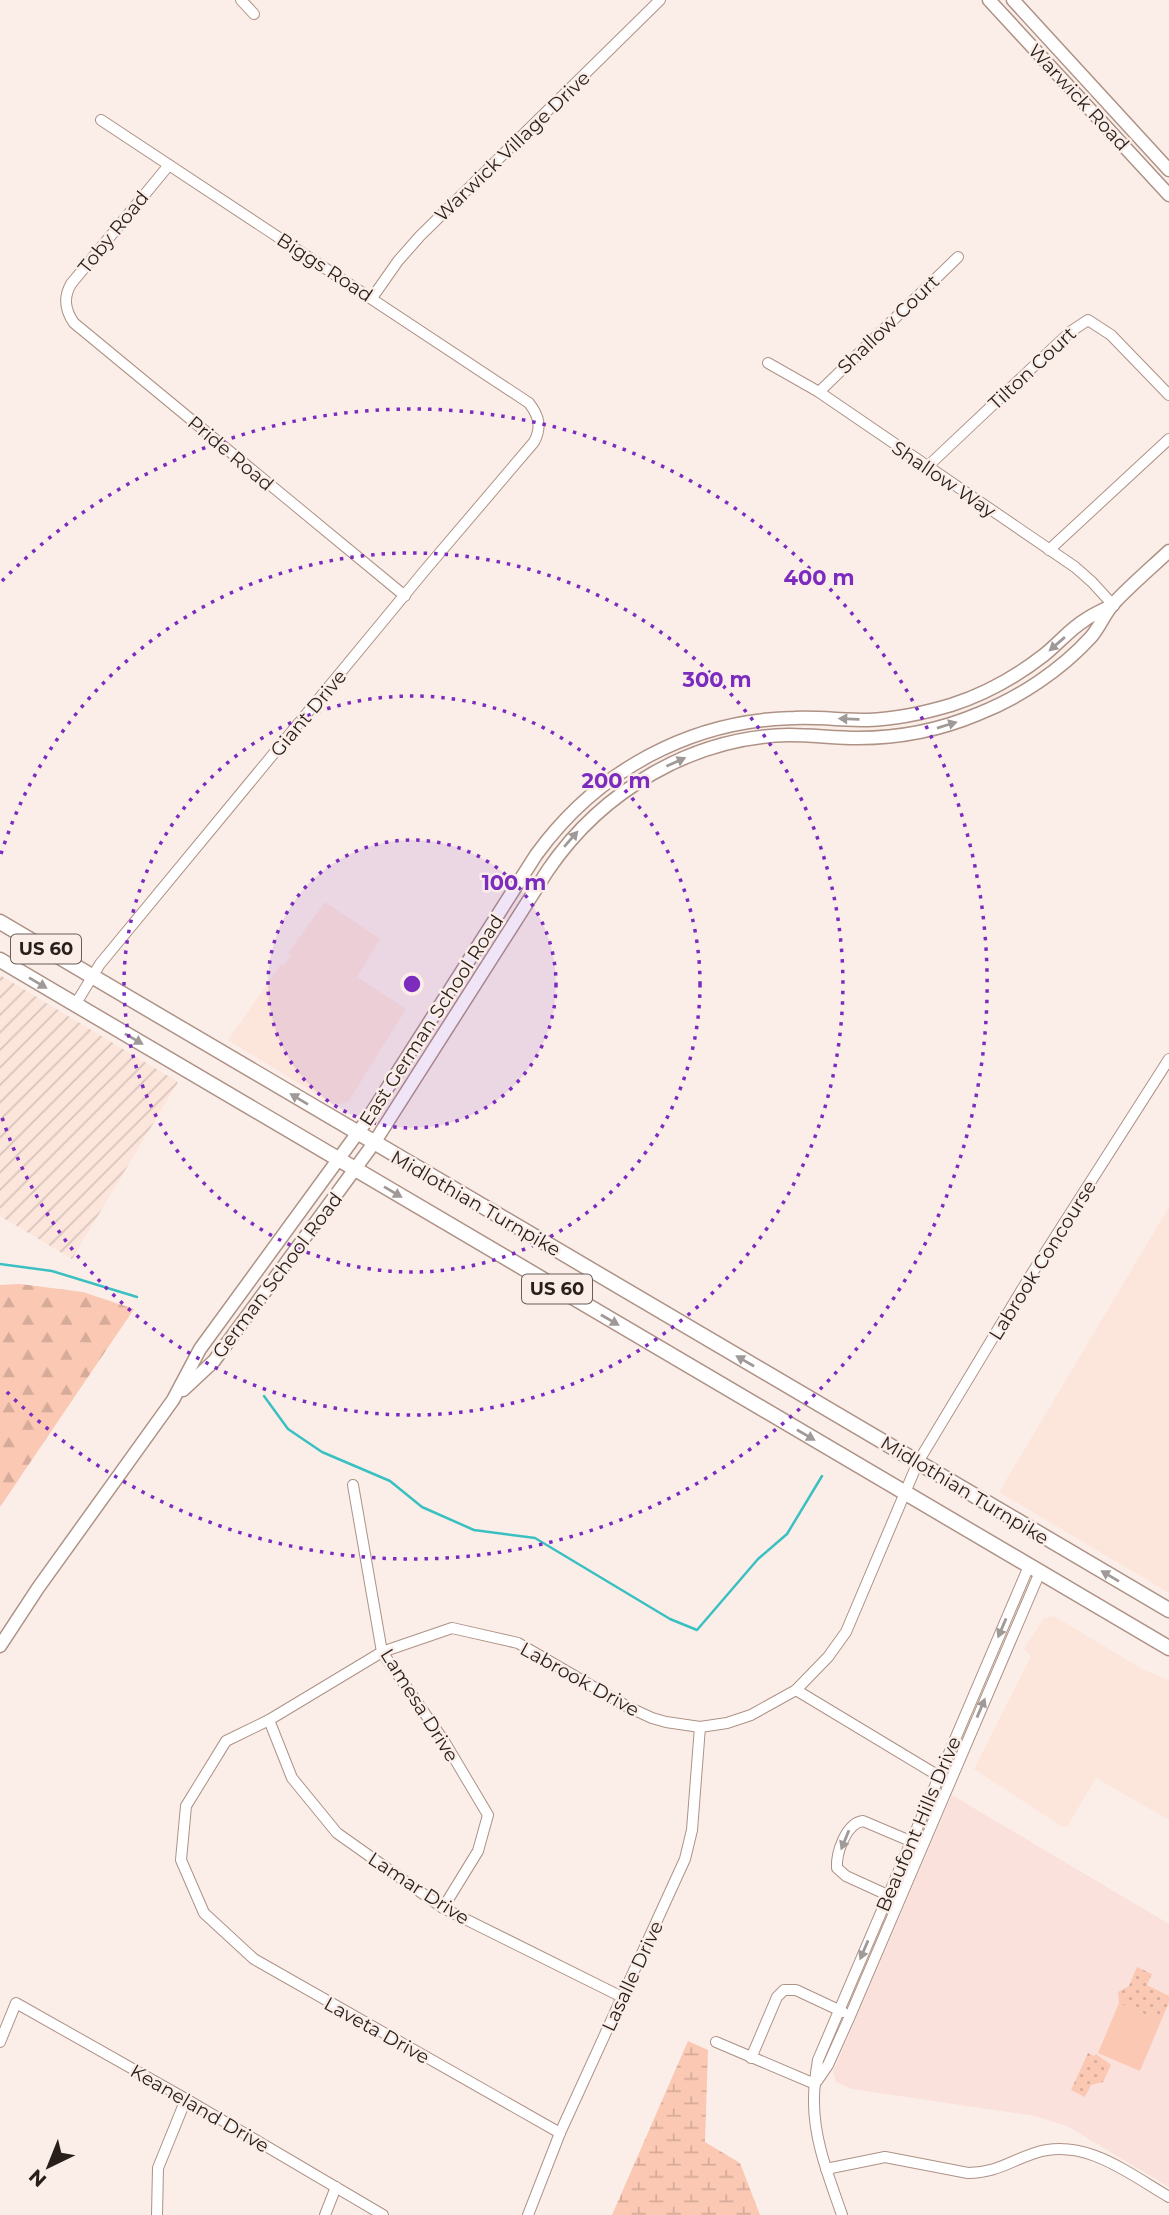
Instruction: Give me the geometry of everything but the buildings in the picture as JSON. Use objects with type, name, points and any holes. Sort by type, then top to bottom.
[{"type":"main road","name":"Midlothian Turnpike","points":[[0,922],[1169,1610]]},
{"type":"main road","name":"Midlothian Turnpike","points":[[0,960],[1169,1648]]},
{"type":"street","points":[[241,0],[254,15]]},
{"type":"street","name":"Warwick Village Drive","points":[[372,298],[420,236],[660,0]]},
{"type":"street","name":"Warwick Road","points":[[989,0],[1169,195]]},
{"type":"street","name":"Warwick Road","points":[[1013,0],[1169,170]]},
{"type":"street","name":"Biggs Road","points":[[101,120],[529,403],[537,413],[539,423]]},
{"type":"street","name":"Toby Road","points":[[65,303],[71,284],[169,165]]},
{"type":"street","name":"Shallow Court","points":[[819,392],[958,257]]},
{"type":"street","name":"Pride Road","points":[[65,303],[74,323],[405,596]]},
{"type":"street","name":"Tilton Court","points":[[927,467],[1070,332],[1088,320],[1111,335],[1169,395]]},
{"type":"street","name":"Shallow Way","points":[[768,363],[819,392],[1049,550],[1093,582],[1113,604]]},
{"type":"street","name":"Giant Drive","points":[[75,1004],[91,976],[534,442],[539,433],[539,423]]},
{"type":"street","points":[[1049,550],[1169,439]]},
{"type":"street","name":"East German School Road","points":[[374,1143],[557,856],[592,817],[631,786],[660,769],[698,753],[749,739],[791,735],[860,738],[895,736],[962,720],[1010,699],[1046,676],[1092,636],[1113,604],[1169,551]]},
{"type":"street","name":"East German School Road","points":[[358,1134],[546,841],[575,809],[608,781],[652,753],[700,733],[746,722],[797,718],[885,719],[919,714],[954,704],[985,692],[1016,675],[1083,621],[1113,604]]},
{"type":"street","points":[[515,890],[529,899]]},
{"type":"street","name":"Labrook Concourse","points":[[918,1462],[1029,1278],[1169,1059]]},
{"type":"street","name":"German School Road","points":[[0,1646],[38,1588],[173,1400],[201,1349],[358,1134]]},
{"type":"street","name":"German School Road","points":[[173,1400],[214,1361],[374,1143]]},
{"type":"street","name":"Labrook Drive","points":[[204,1913],[181,1860],[186,1806],[226,1741],[270,1720],[382,1652],[452,1628],[518,1643],[628,1707],[652,1718],[700,1727],[751,1716],[796,1690],[828,1657],[852,1620],[918,1462]]},
{"type":"street","name":"Lamesa Drive","points":[[353,1485],[382,1652],[444,1741],[488,1815],[478,1851],[443,1908]]},
{"type":"street","name":"Beaufont Hills Drive","points":[[842,2215],[826,2169],[816,2126],[814,2098],[818,2060],[939,1776],[1034,1569]]},
{"type":"street","name":"Beaufont Hills Drive","points":[[815,2084],[828,2065],[850,2016],[949,1782],[1034,1569]]},
{"type":"street","points":[[796,1690],[949,1782]]},
{"type":"street","name":"Lamar Drive","points":[[270,1720],[292,1778],[337,1833],[443,1908],[622,1997]]},
{"type":"street","name":"Lasalle Drive","points":[[528,2215],[560,2133],[685,1859],[692,1830],[700,1727]]},
{"type":"street","points":[[898,1900],[846,1876],[837,1868],[838,1857],[849,1830],[857,1822],[863,1821],[922,1846]]},
{"type":"street","name":"Laveta Drive","points":[[204,1913],[254,1959],[560,2133]]},
{"type":"street","points":[[751,2058],[777,1997],[784,1990],[796,1990],[850,2016]]},
{"type":"street","name":"Keaneland Drive","points":[[0,2042],[16,2003],[383,2215]]},
{"type":"street","points":[[716,2042],[815,2084]]},
{"type":"street","points":[[157,2215],[158,2168],[186,2099]]},
{"type":"street","points":[[826,2169],[885,2157],[980,2173],[1005,2167],[1027,2155],[1045,2150],[1073,2149],[1094,2154],[1169,2197]]},
{"type":"street","points":[[325,2215],[336,2187]]},
{"type":"shaded area","points":[[325,902],[380,939],[357,977],[406,1009],[348,1102],[334,1105],[228,1040],[281,964],[284,965],[291,956],[288,953]]},
{"type":"shaded area","points":[[0,975],[178,1082],[72,1259],[0,1216]]},
{"type":"shaded area","points":[[1169,1207],[1169,1593],[999,1492]]},
{"type":"shaded area","points":[[1054,1616],[1144,1670],[1169,1680],[1169,1820],[1096,1778],[1067,1827],[1061,1826],[974,1769],[1031,1656],[1024,1649],[1044,1618]]},
{"type":"shaded area","points":[[952,1795],[1169,1924],[1169,2187],[1067,2126],[1035,2116],[852,2089],[836,2082],[833,2072]]},
{"type":"green space","points":[[20,1284],[83,1292],[134,1309],[0,1507],[0,1285]]},
{"type":"green space","points":[[1137,1967],[1152,1974],[1147,1985],[1169,1996],[1161,2021],[1119,2003],[1118,1992],[1129,1986]]},
{"type":"green space","points":[[1119,2003],[1161,2021],[1140,2071],[1098,2053]]},
{"type":"green space","points":[[688,2041],[708,2050],[705,2142],[740,2163],[760,2215],[612,2215]]},
{"type":"green space","points":[[1088,2053],[1094,2056],[1096,2054],[1111,2065],[1103,2082],[1091,2085],[1085,2097],[1071,2090]]},
{"type":"waterway","points":[[0,1264],[52,1271],[137,1297]]},
{"type":"waterway","points":[[264,1396],[288,1429],[322,1452],[390,1481],[422,1507],[474,1530],[535,1538],[670,1619],[697,1630],[758,1559],[787,1534],[822,1476]]}]
